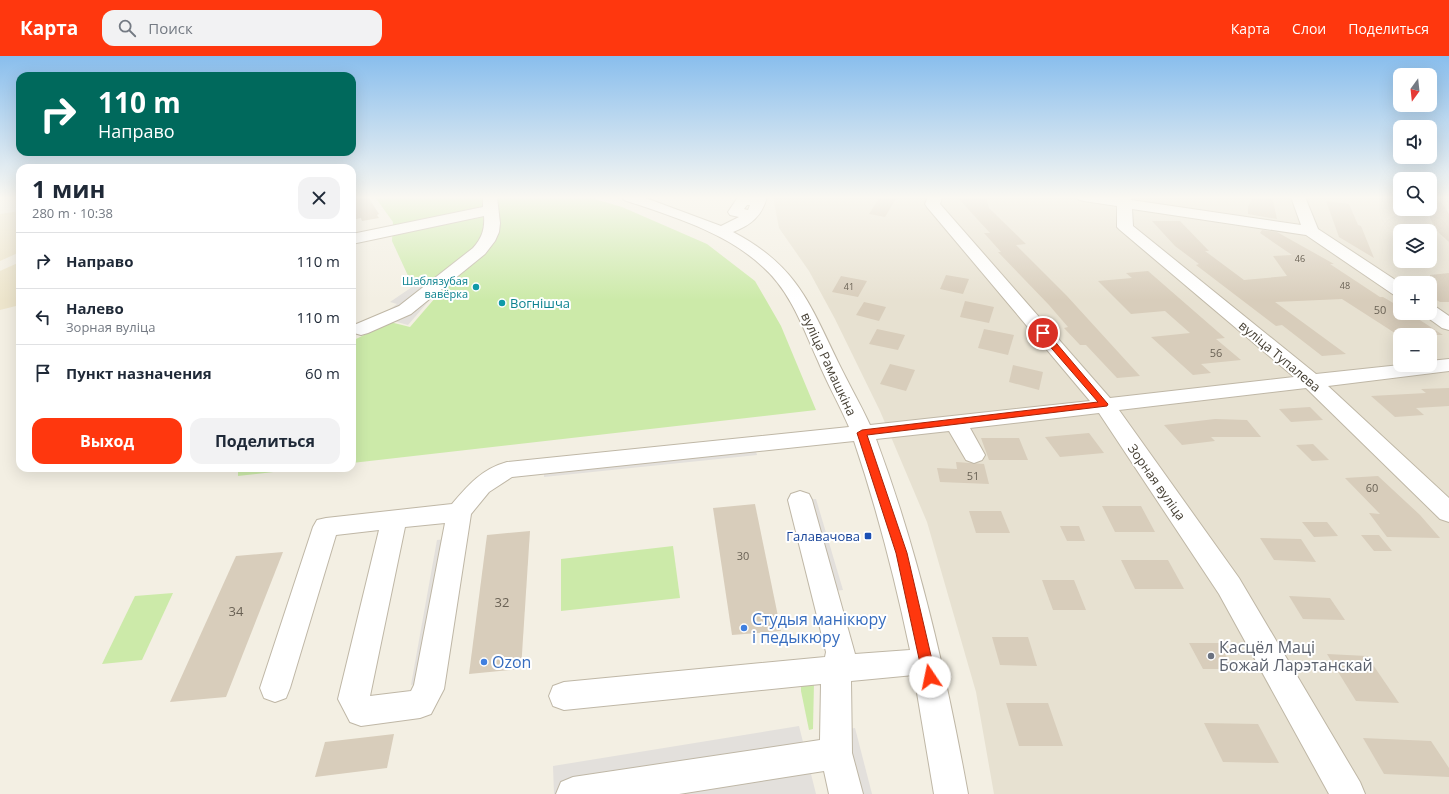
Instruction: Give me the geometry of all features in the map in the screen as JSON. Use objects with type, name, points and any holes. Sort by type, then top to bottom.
[{"type":"street","points":[[356,238],[382,231]]},
{"type":"street","points":[[361,329],[405,310],[479,252],[489,240],[492,231]]},
{"type":"street","name":"Зорная вуліца","points":[[956,231],[1104,404],[1229,586],[1348,794]]},
{"type":"street","name":"вуліца Тупалева","points":[[1130,231],[1311,380],[1449,513]]},
{"type":"street","points":[[1312,231],[1393,286]]},
{"type":"street","name":"вуліца Рамашкіна","points":[[720,232],[754,251],[780,274],[802,308],[862,433],[902,553],[927,662],[951,794]]},
{"type":"street","points":[[1437,316],[1449,324]]},
{"type":"street","points":[[394,520],[354,699],[361,712],[420,704],[429,689],[459,512],[481,486],[507,470],[956,423],[1104,404],[1449,365]]},
{"type":"street","points":[[956,423],[974,455]]},
{"type":"street","points":[[800,500],[841,652],[836,669],[836,753],[846,794]]},
{"type":"street","points":[[275,688],[326,527],[459,512]]},
{"type":"street","points":[[564,696],[896,663],[927,662]]},
{"type":"street","points":[[573,794],[836,753]]},
{"type":"shaded area","points":[[0,231],[16,231],[16,254],[0,261]]},
{"type":"shaded area","points":[[781,231],[1393,231],[1393,268],[1437,268],[1437,231],[1449,231],[1449,794],[994,794],[976,692],[927,522],[880,411],[835,319],[809,271]]},
{"type":"shaded area","points":[[16,264],[16,306],[0,310],[0,271]]},
{"type":"shaded area","points":[[418,283],[439,289],[408,325],[379,317],[397,304],[390,302]]},
{"type":"shaded area","points":[[754,444],[757,455],[544,477],[544,466]]},
{"type":"shaded area","points":[[816,499],[843,590],[825,592],[800,500]]},
{"type":"shaded area","points":[[455,538],[430,683],[411,685],[437,540]]},
{"type":"shaded area","points":[[799,726],[816,794],[554,794],[553,766]]},
{"type":"shaded area","points":[[855,728],[872,794],[846,794],[836,731]]},
{"type":"green space","points":[[393,231],[678,231],[707,244],[755,281],[781,326],[816,410],[356,463],[356,339],[390,322],[410,327],[442,290],[410,280],[392,241]]},
{"type":"green space","points":[[238,472],[273,472],[238,476]]},
{"type":"green space","points":[[673,546],[680,598],[561,611],[561,559]]},
{"type":"green space","points":[[173,593],[142,660],[102,664],[135,596]]},
{"type":"green space","points":[[801,682],[814,682],[813,729],[809,730],[801,691]]},
{"type":"building","points":[[989,231],[1013,231],[1026,244],[1016,245],[1067,296],[1140,376],[1117,378],[1086,345],[1080,345],[1064,328],[1068,327],[998,252],[1001,252],[984,233],[990,233]]},
{"type":"building","points":[[1162,231],[1190,231],[1209,251],[1205,251],[1244,280],[1287,276],[1273,256],[1292,255],[1260,233],[1261,231],[1277,232],[1334,264],[1330,264],[1380,297],[1383,297],[1393,303],[1393,320],[1420,320],[1432,328],[1393,328],[1393,332],[1342,299],[1275,302],[1346,354],[1322,356],[1282,325],[1276,326],[1196,265],[1199,264],[1175,246]]},
{"type":"building","points":[[1337,231],[1363,231],[1374,258],[1339,237]]},
{"type":"building","points":[[1438,231],[1449,231],[1449,242],[1438,232]]},
{"type":"building","points":[[1148,271],[1225,338],[1216,339],[1241,360],[1201,364],[1211,373],[1193,375],[1151,337],[1190,333],[1165,311],[1131,314],[1098,281],[1132,278],[1126,273]]},
{"type":"building","points":[[1449,273],[1449,302],[1440,302],[1437,300],[1437,276],[1430,275]]},
{"type":"building","points":[[946,275],[969,279],[963,294],[940,289]]},
{"type":"building","points":[[841,276],[867,281],[858,297],[832,292]]},
{"type":"building","points":[[965,301],[994,307],[989,323],[960,317]]},
{"type":"building","points":[[864,302],[886,307],[879,321],[856,315]]},
{"type":"building","points":[[877,329],[905,335],[898,350],[869,344]]},
{"type":"building","points":[[984,329],[1014,335],[1008,355],[978,348]]},
{"type":"building","points":[[1437,331],[1443,335],[1437,335]]},
{"type":"building","points":[[890,364],[915,370],[906,391],[880,384]]},
{"type":"building","points":[[1013,365],[1043,372],[1039,390],[1009,382]]},
{"type":"building","points":[[1449,388],[1449,406],[1416,408],[1424,415],[1395,417],[1371,396],[1426,393],[1421,389]]},
{"type":"building","points":[[1310,407],[1323,420],[1291,422],[1279,409]]},
{"type":"building","points":[[1215,419],[1247,420],[1261,437],[1211,437],[1215,441],[1182,445],[1164,425]]},
{"type":"building","points":[[1089,433],[1104,453],[1060,457],[1045,437]]},
{"type":"building","points":[[981,438],[1019,438],[1028,460],[989,460]]},
{"type":"building","points":[[1313,444],[1329,460],[1312,461],[1296,445]]},
{"type":"building","points":[[956,462],[984,464],[989,484],[940,482],[937,468],[957,469]]},
{"type":"building","points":[[1378,476],[1420,515],[1440,538],[1387,537],[1369,513],[1380,514],[1345,478]]},
{"type":"building","points":[[755,504],[781,631],[732,635],[713,508]]},
{"type":"building","points":[[1102,506],[1141,506],[1155,532],[1115,532]]},
{"type":"building","points":[[969,511],[1001,511],[1010,533],[976,533]]},
{"type":"building","points":[[1302,522],[1327,522],[1338,536],[1314,537]]},
{"type":"building","points":[[1060,526],[1079,526],[1085,541],[1067,541]]},
{"type":"building","points":[[530,531],[521,669],[469,674],[487,535]]},
{"type":"building","points":[[1361,535],[1379,535],[1392,551],[1374,551]]},
{"type":"building","points":[[1260,538],[1301,539],[1316,562],[1274,560]]},
{"type":"building","points":[[283,552],[226,697],[170,702],[236,556]]},
{"type":"building","points":[[1121,560],[1168,560],[1184,589],[1135,589]]},
{"type":"building","points":[[1042,580],[1074,580],[1086,610],[1053,610]]},
{"type":"building","points":[[1289,596],[1330,598],[1345,620],[1303,619]]},
{"type":"building","points":[[992,637],[1028,637],[1037,666],[1000,665]]},
{"type":"building","name":"Касцёл Маці Божай Ларэтанскай","points":[[1189,643],[1219,643],[1233,669],[1203,669]]},
{"type":"building","points":[[1327,654],[1367,656],[1399,703],[1356,701]]},
{"type":"building","points":[[1006,703],[1048,703],[1063,746],[1019,746]]},
{"type":"building","points":[[1204,723],[1258,724],[1279,763],[1223,762]]},
{"type":"building","points":[[394,734],[387,768],[315,777],[325,742]]},
{"type":"building","points":[[1363,738],[1431,741],[1449,768],[1449,777],[1384,774]]},
{"type":"place","name":"Шаблязубая вавёрка","points":[[476,287]]},
{"type":"place","name":"Вогнішча","points":[[502,303]]},
{"type":"place","name":"Галавачова","points":[[868,536]]},
{"type":"place","name":"Студыя манікюру і педыкюру","points":[[744,628]]},
{"type":"place","name":"Касцёл Маці Божай Ларэтанскай","points":[[1211,656]]},
{"type":"place","name":"Ozon","points":[[484,662]]},
{"type":"route","points":[[930,677],[902,553],[862,433],[956,423],[1104,404],[1043,333]]}]
